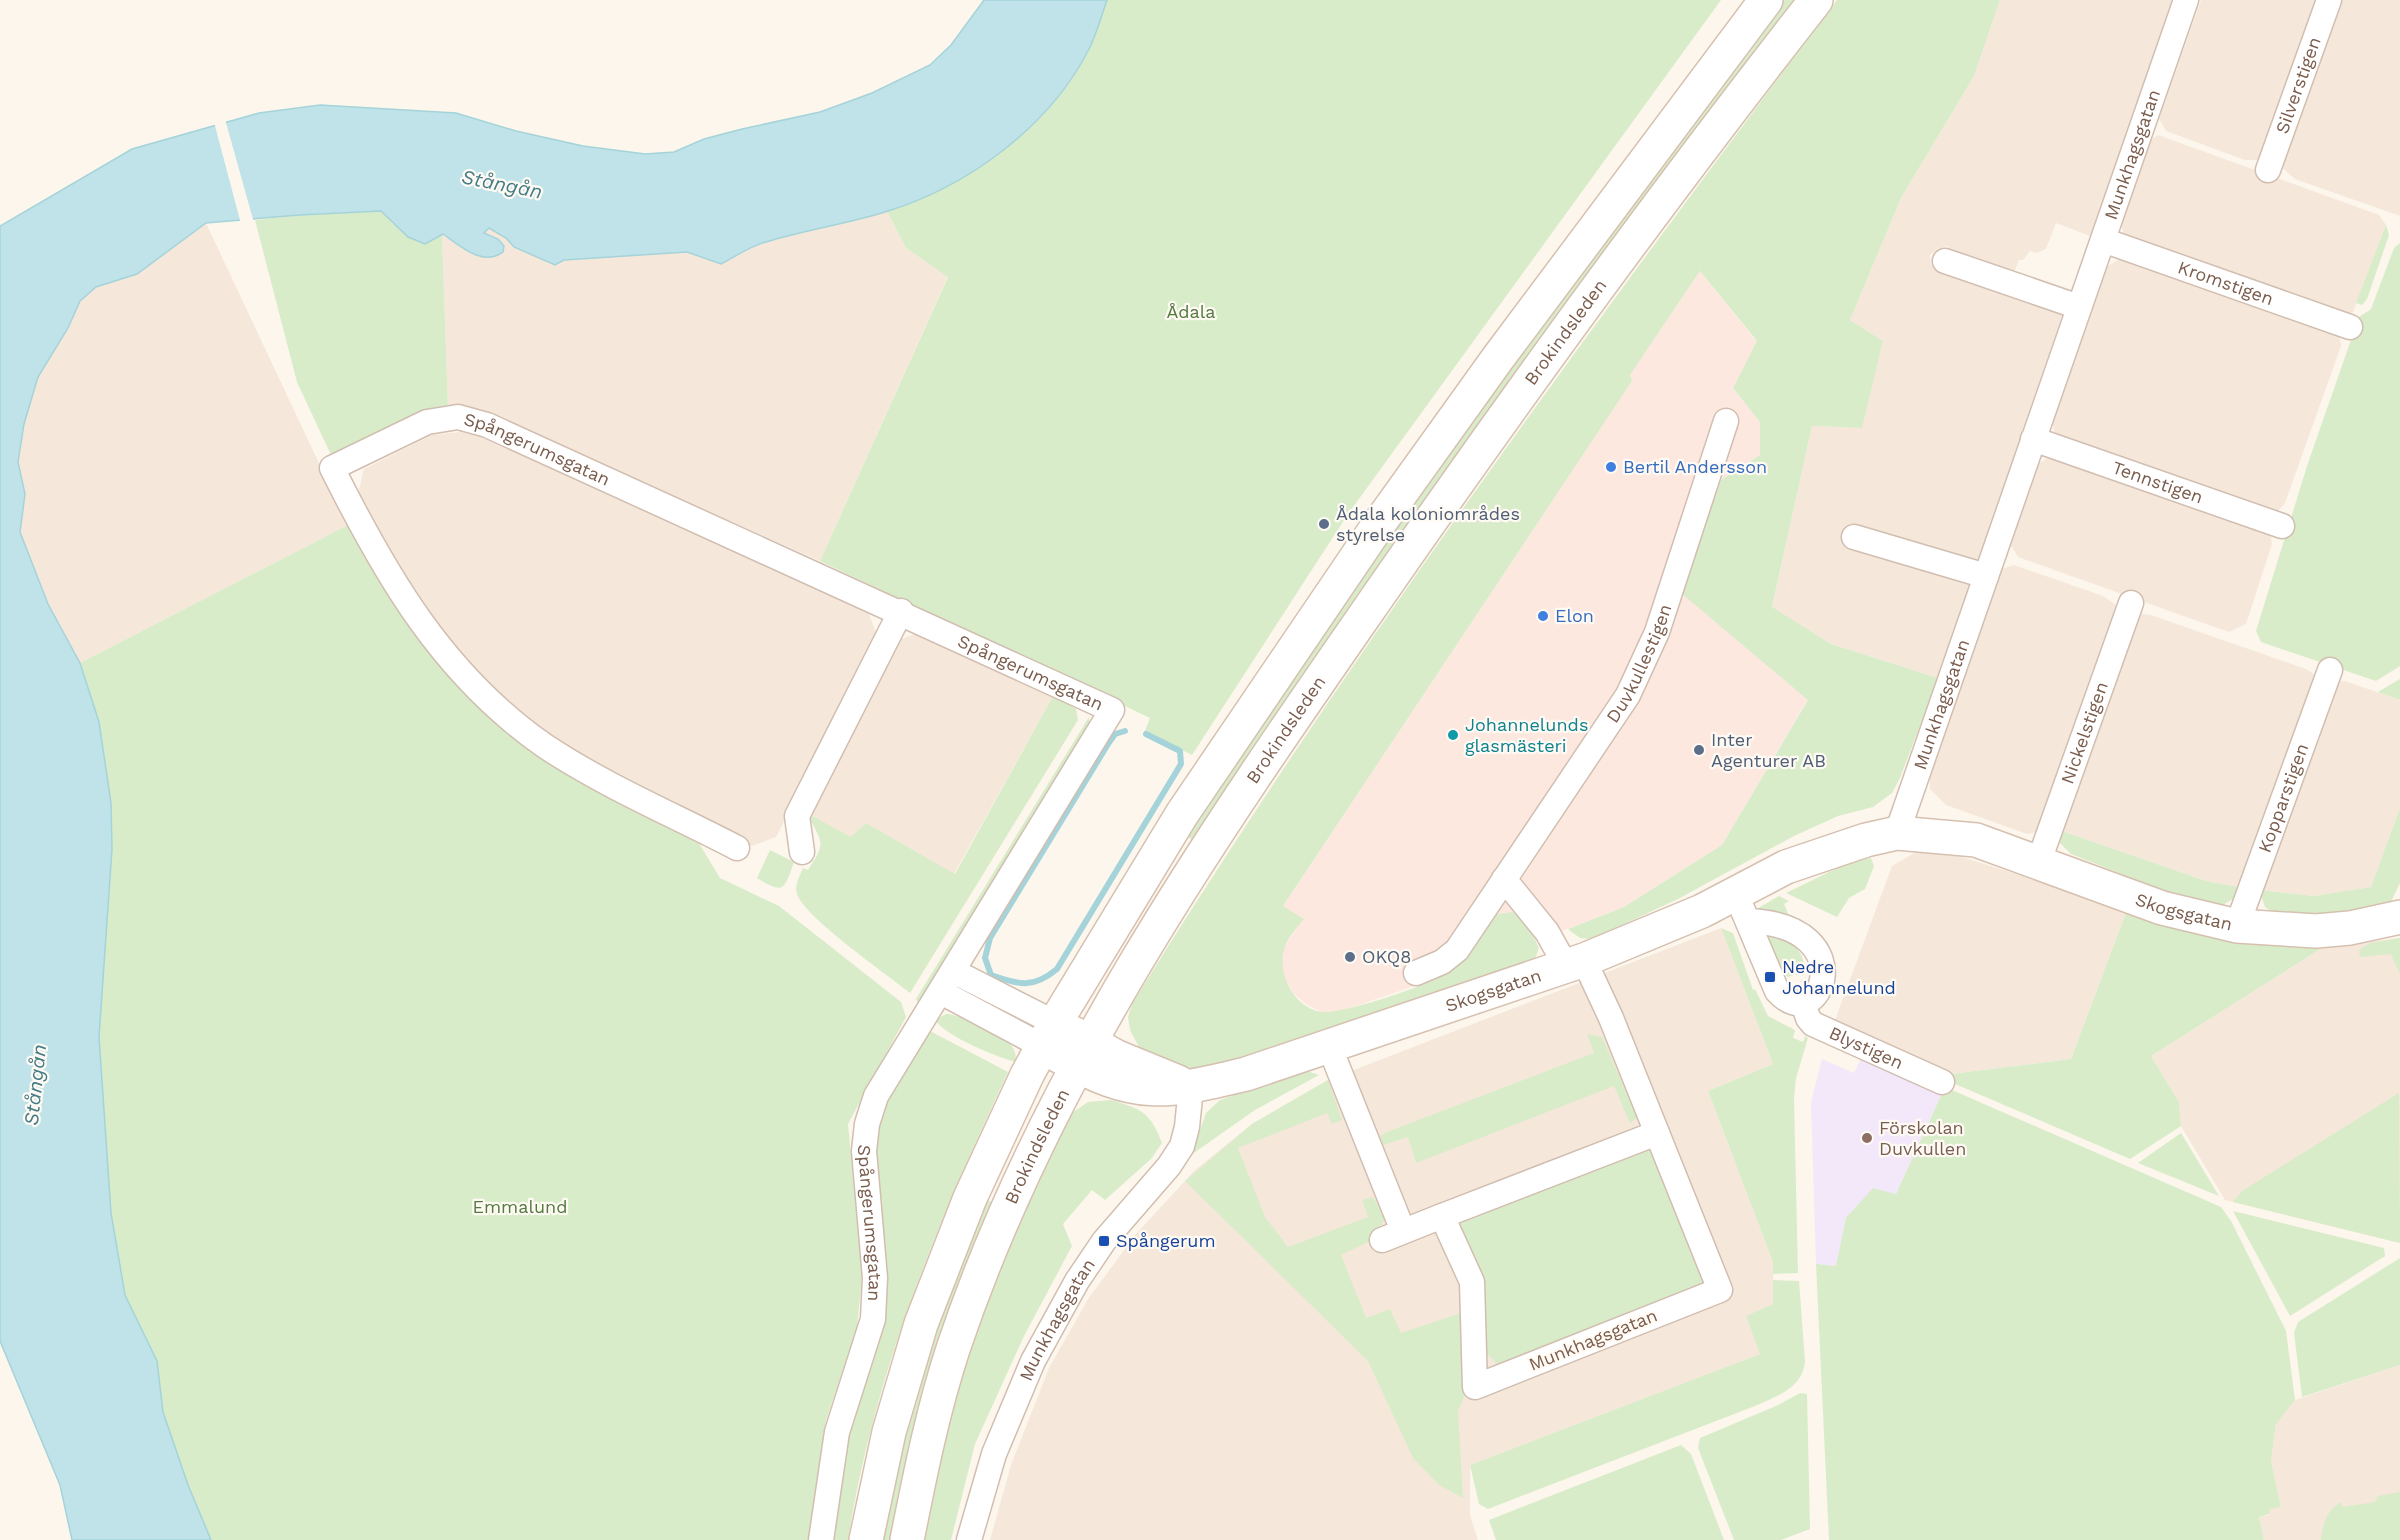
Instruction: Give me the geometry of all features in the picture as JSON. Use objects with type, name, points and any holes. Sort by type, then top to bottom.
[{"type":"main road","name":"Brokindsleden","points":[[866,1540],[889,1432],[921,1323],[970,1198],[1048,1035],[1182,814],[1381,521],[1498,358],[1766,0]]},
{"type":"main road","name":"Brokindsleden","points":[[906,1540],[926,1446],[954,1347],[1003,1221],[1084,1054],[1114,1001],[1232,807],[1418,538],[1617,264],[1816,0]]},
{"type":"main road","name":"Skogsgatan","points":[[1084,1054],[1106,1080],[1141,1090],[1191,1087],[1246,1074],[1330,1048],[1575,963],[1663,929],[1742,907],[1786,867],[1866,840],[1899,824],[1976,840],[2039,861],[2162,908],[2237,926],[2316,931],[2350,928],[2400,917]]},
{"type":"main road","points":[[1114,1001],[1114,1017],[1120,1037],[1127,1050],[1147,1069]]},
{"type":"main road","name":"Skogsgatan","points":[[1048,1035],[1084,1054],[1147,1069],[1191,1087]]},
{"type":"street","name":"Munkhagsgatan","points":[[1899,824],[2186,0]]},
{"type":"street","name":"Silverstigen","points":[[2268,170],[2329,0]]},
{"type":"street","name":"Kromstigen","points":[[2103,240],[2350,327]]},
{"type":"street","points":[[1945,261],[2079,307]]},
{"type":"street","name":"Spångerumsgatan","points":[[738,848],[604,780],[545,746],[486,697],[440,649],[400,596],[368,542],[332,468],[427,422],[458,417],[495,428],[1112,710],[876,1096],[867,1124],[864,1151],[875,1278],[873,1319],[837,1432],[821,1540]]},
{"type":"street","name":"Duvkullestigen","points":[[1416,973],[1442,962],[1457,950],[1628,695],[1656,632],[1726,421]]},
{"type":"street","name":"Tennstigen","points":[[2033,440],[2282,526]]},
{"type":"street","points":[[1854,537],[1986,576]]},
{"type":"street","name":"Nickelstigen","points":[[2039,861],[2131,603]]},
{"type":"street","points":[[802,852],[797,816],[901,612]]},
{"type":"street","name":"Kopparstigen","points":[[2237,926],[2330,670]]},
{"type":"street","points":[[1504,879],[1575,963]]},
{"type":"street","points":[[1742,907],[1792,928],[1806,937],[1818,952],[1824,967],[1818,994],[1803,1003],[1789,1001],[1777,991],[1742,907]]},
{"type":"street","name":"Munkhagsgatan","points":[[1442,1216],[1472,1282],[1475,1387],[1719,1290],[1611,1018],[1575,963]]},
{"type":"street","points":[[953,971],[1048,1035]]},
{"type":"street","points":[[941,992],[1048,1035]]},
{"type":"street","name":"Blystigen","points":[[1803,1003],[1808,1018],[1822,1030],[1942,1082]]},
{"type":"street","points":[[1330,1048],[1393,1235],[1657,1133]]},
{"type":"street","name":"Munkhagsgatan","points":[[969,1540],[994,1454],[1033,1362],[1077,1281],[1104,1241],[1169,1166],[1182,1146],[1187,1127],[1191,1087]]},
{"type":"shaded area","points":[[2000,0],[2173,0],[2090,236],[2056,223],[2046,249],[2037,253],[2030,251],[2023,260],[2019,260],[2011,281],[1955,254],[1947,246],[1937,249],[1930,255],[1931,264],[1943,274],[2063,313],[1938,678],[1831,644],[1772,608],[1812,426],[1861,428],[1883,341],[1850,320],[1901,198],[1974,76]]},
{"type":"shaded area","points":[[2201,0],[2320,0],[2264,160],[2245,160],[2166,131],[2159,119]]},
{"type":"shaded area","points":[[2337,0],[2400,0],[2400,216],[2295,179],[2279,165]]},
{"type":"shaded area","points":[[2158,135],[2379,215],[2386,225],[2353,312],[2343,317],[2126,242],[2121,224],[2148,142]]},
{"type":"shaded area","points":[[887,211],[906,248],[948,276],[820,561],[556,444],[448,407],[442,234],[465,249],[498,239],[484,233],[489,228],[506,238],[514,247],[555,265],[563,260],[687,252],[721,264],[764,242]]},
{"type":"shaded area","points":[[206,223],[348,525],[80,663],[48,604],[20,532],[25,494],[18,462],[24,424],[38,377],[68,328],[80,301],[96,287],[137,274]]},
{"type":"shaded area","points":[[2121,258],[2339,333],[2341,346],[2285,503],[2274,516],[2055,435],[2052,421],[2106,267]]},
{"type":"shaded area","points":[[1700,271],[1757,342],[1733,388],[1760,422],[1760,455],[1721,480],[1681,593],[1808,699],[1722,845],[1624,907],[1536,941],[1530,930],[1460,962],[1438,978],[1341,1011],[1322,1012],[1307,1005],[1294,994],[1285,979],[1281,963],[1284,947],[1303,919],[1283,906],[1632,381],[1630,375]]},
{"type":"shaded area","points":[[460,432],[480,437],[557,469],[867,609],[878,638],[776,837],[752,846],[579,755],[528,720],[481,678],[440,631],[396,571],[358,494],[364,469],[432,435]]},
{"type":"shaded area","points":[[2053,455],[2270,530],[2272,544],[2246,624],[2229,632],[2018,557],[2010,544],[2039,463]]},
{"type":"shaded area","points":[[2014,565],[2103,596],[2119,607],[2043,831],[2027,834],[1946,805],[1930,789],[1930,777],[2002,569]]},
{"type":"shaded area","points":[[2133,613],[2151,615],[2306,669],[2317,676],[2244,888],[2206,881],[2059,830]]},
{"type":"shaded area","points":[[917,633],[1053,696],[954,874],[867,824],[852,838],[807,813],[894,642]]},
{"type":"shaded area","points":[[2345,681],[2400,700],[2400,808],[2371,887],[2314,896],[2259,890],[2334,682]]},
{"type":"shaded area","points":[[1918,851],[1962,857],[2039,881],[2126,913],[2071,1059],[1951,1074],[1948,1081],[1840,1031],[1835,1020],[1892,866]]},
{"type":"shaded area","points":[[1721,928],[1773,1064],[1708,1091],[1773,1262],[1773,1304],[1760,1354],[1470,1465],[1470,1515],[1478,1540],[990,1540],[1011,1465],[1049,1368],[1088,1299],[1136,1234],[1195,1170],[1252,1124],[1328,1080]]},
{"type":"shaded area","points":[[2400,938],[2400,1243],[2225,1200],[2181,1126],[2179,1102],[2151,1056],[2322,948]]},
{"type":"shaded area","name":"Förskolan Duvkullen","points":[[1863,1054],[1945,1087],[1896,1194],[1846,1218],[1836,1266],[1816,1264],[1811,1102],[1822,1059],[1854,1073]]},
{"type":"shaded area","points":[[2400,1365],[2400,1540],[2264,1540],[2259,1517],[2269,1515],[2268,1509],[2281,1506],[2271,1461],[2276,1423],[2295,1400]]},
{"type":"green space","name":"Ådala","points":[[1107,0],[1721,0],[1348,514],[1192,755],[1145,731],[1150,718],[820,561],[948,277],[906,248],[887,211],[976,168],[1027,130],[1050,107],[1088,52]]},
{"type":"green space","points":[[1784,0],[1798,0],[1196,842],[1186,836],[1372,560],[1574,279]]},
{"type":"green space","points":[[1837,0],[2000,0],[1974,76],[1901,198],[1850,320],[1883,341],[1862,428],[1812,426],[1772,607],[1831,644],[1938,678],[1900,778],[1892,793],[1873,807],[1838,816],[1794,836],[1678,899],[1592,939],[1580,938],[1568,929],[1624,907],[1722,845],[1808,700],[1681,593],[1721,480],[1760,455],[1760,422],[1733,388],[1757,341],[1700,271],[1630,375],[1632,381],[1283,906],[1304,919],[1285,946],[1283,970],[1297,999],[1314,1010],[1324,1012],[1351,1008],[1409,990],[1441,977],[1463,959],[1491,915],[1513,912],[1530,930],[1539,948],[1534,962],[1364,1023],[1210,1068],[1178,1068],[1141,1051],[1130,1030],[1128,1017],[1132,1004],[1214,874],[1299,746],[1473,494],[1653,246]]},
{"type":"green space","points":[[382,211],[393,224],[442,234],[448,407],[428,410],[331,455],[297,382],[255,220],[299,215]]},
{"type":"green space","points":[[2386,225],[2389,235],[2367,299],[2362,305],[2356,303]]},
{"type":"green space","points":[[2400,243],[2400,666],[2376,681],[2261,642],[2256,631],[2308,463],[2359,317],[2371,309],[2394,248]]},
{"type":"green space","name":"Emmalund","points":[[348,525],[391,600],[454,678],[694,835],[720,878],[779,906],[901,1002],[906,1017],[848,1124],[862,1276],[857,1328],[826,1420],[809,1540],[211,1540],[188,1485],[163,1412],[157,1360],[125,1295],[111,1213],[99,1037],[112,849],[111,803],[99,722],[80,663]]},
{"type":"green space","points":[[2400,679],[2400,700],[2378,692]]},
{"type":"green space","points":[[1053,696],[1076,709],[1078,720],[910,993],[830,931],[803,904],[797,894],[797,884],[803,868],[808,870],[820,847],[819,836],[807,813],[851,837],[866,823],[955,874]]},
{"type":"green space","points":[[1089,717],[1089,727],[918,1003],[916,999]]},
{"type":"green space","points":[[2400,808],[2400,883],[2390,904],[2332,914],[2277,916],[2265,907],[2259,890],[2314,896],[2371,887]]},
{"type":"green space","points":[[2059,830],[2206,881],[2244,888],[2241,894],[2221,906],[2164,891],[2071,854],[2060,843]]},
{"type":"green space","points":[[770,850],[794,862],[788,879],[782,887],[773,887],[757,878]]},
{"type":"green space","points":[[1871,858],[1874,866],[1865,889],[1849,898],[1837,917],[1786,893],[1852,861]]},
{"type":"green space","points":[[1779,896],[1789,901],[1784,904],[1789,916],[1755,910]]},
{"type":"green space","points":[[2126,913],[2174,928],[2222,939],[2272,946],[2322,948],[2151,1056],[2179,1102],[2181,1126],[2130,1159],[1948,1081],[1951,1074],[2071,1059]]},
{"type":"green space","points":[[1721,928],[1733,933],[1753,990],[1755,989],[1768,1016],[1795,1030],[1793,1038],[1803,1042],[1805,1036],[1808,1038],[1796,1078],[1794,1099],[1798,1273],[1773,1274],[1773,1262],[1708,1091],[1773,1064]]},
{"type":"green space","points":[[1765,933],[1796,948],[1803,959],[1804,966],[1798,974],[1788,977],[1780,972]]},
{"type":"green space","points":[[2400,938],[2400,974],[2391,954],[2360,957],[2359,950],[2370,943]]},
{"type":"green space","points":[[946,1014],[969,1021],[1006,1041],[1013,1049],[1016,1062],[985,1051],[950,1033],[935,1020]]},
{"type":"green space","points":[[932,1032],[1008,1072],[956,1187],[911,1300],[874,1417],[848,1540],[830,1540],[844,1439],[874,1344],[872,1149],[886,1099],[926,1033]]},
{"type":"green space","points":[[1587,1034],[1602,1037],[1637,1118],[1630,1123],[1614,1086],[1416,1163],[1408,1137],[1383,1145],[1380,1136],[1387,1132],[1594,1053]]},
{"type":"green space","points":[[1304,1070],[1319,1075],[1255,1110],[1191,1155],[1206,1113],[1220,1100]]},
{"type":"green space","points":[[1328,1080],[1342,1120],[1332,1124],[1327,1113],[1238,1148],[1265,1217],[1288,1247],[1368,1217],[1362,1200],[1373,1197],[1385,1219],[1370,1241],[1341,1255],[1366,1318],[1390,1309],[1401,1333],[1467,1311],[1469,1386],[1458,1411],[1463,1498],[1439,1485],[1413,1458],[1368,1361],[1185,1181],[1252,1124]]},
{"type":"green space","points":[[1945,1087],[2221,1207],[2231,1221],[2286,1331],[2295,1400],[2276,1424],[2271,1461],[2281,1507],[2269,1509],[2269,1514],[2259,1517],[2264,1540],[1829,1540],[1816,1264],[1836,1266],[1846,1218],[1873,1188],[1896,1194]]},
{"type":"green space","points":[[2399,1093],[2400,1243],[2233,1202],[2242,1191]]},
{"type":"green space","points":[[1111,1100],[1144,1113],[1153,1124],[1162,1143],[1151,1159],[1105,1200],[1092,1190],[1063,1224],[1072,1246],[1024,1336],[975,1444],[951,1540],[923,1540],[949,1411],[997,1273],[1066,1117],[1088,1102]]},
{"type":"green space","points":[[2181,1133],[2219,1196],[2138,1163]]},
{"type":"green space","points":[[1656,1145],[1713,1287],[1503,1370],[1483,1350],[1450,1225]]},
{"type":"green space","points":[[984,1199],[992,1202],[946,1322],[927,1384],[903,1477],[890,1540],[879,1540],[894,1468],[930,1341]]},
{"type":"green space","points":[[2233,1211],[2384,1248],[2385,1256],[2290,1316]]},
{"type":"green space","points":[[2400,1258],[2400,1365],[2302,1397],[2294,1333],[2298,1322]]},
{"type":"green space","points":[[1773,1280],[1799,1281],[1805,1361],[1799,1378],[1787,1390],[1755,1406],[1488,1509],[1479,1504],[1470,1465],[1760,1354],[1746,1316],[1773,1304]]},
{"type":"green space","points":[[1800,1393],[1807,1394],[1810,1529],[1781,1540],[1734,1540],[1698,1448],[1700,1438],[1776,1406]]},
{"type":"green space","points":[[1681,1445],[1691,1454],[1724,1540],[1496,1540],[1489,1520]]},
{"type":"green space","points":[[2400,1492],[2400,1540],[2321,1540],[2326,1518],[2341,1502],[2343,1507],[2375,1502],[2378,1496]]},
{"type":"water","name":"Stångån","points":[[984,0],[1107,0],[1091,45],[1071,79],[1028,129],[1002,151],[946,187],[885,212],[760,244],[721,264],[687,252],[564,260],[555,265],[514,247],[506,238],[489,228],[484,233],[498,239],[504,246],[503,252],[495,256],[480,256],[464,249],[443,234],[425,244],[408,237],[381,211],[206,223],[137,274],[96,287],[80,301],[68,328],[38,377],[24,424],[18,462],[25,494],[20,532],[48,604],[80,663],[99,722],[111,803],[112,849],[99,1037],[111,1213],[125,1295],[157,1361],[163,1412],[188,1485],[211,1540],[72,1540],[60,1485],[0,1341],[0,226],[132,149],[259,113],[320,105],[456,113],[516,131],[583,146],[645,154],[674,152],[704,139],[820,112],[872,93],[930,65],[951,45]]},
{"type":"pier","points":[[225,119],[254,223],[241,224],[214,122]]},
{"type":"waterway","points":[[1125,731],[1115,734],[1108,744],[990,938],[985,958],[991,975],[1026,983],[1040,980],[1057,969],[1181,764],[1180,751],[1146,734]]},
{"type":"place","name":"Bertil Andersson","points":[[1611,467]]},
{"type":"place","name":"Ådala koloniområdes styrelse","points":[[1324,524]]},
{"type":"place","name":"Elon","points":[[1543,616]]},
{"type":"place","name":"Johannelunds glasmästeri","points":[[1453,735]]},
{"type":"place","name":"Inter Agenturer AB","points":[[1699,750]]},
{"type":"place","name":"OKQ8","points":[[1350,957]]},
{"type":"place","name":"Nedre Johannelund","points":[[1770,977]]},
{"type":"place","name":"Förskolan Duvkullen","points":[[1867,1138]]},
{"type":"place","name":"Spångerum","points":[[1104,1241]]}]
